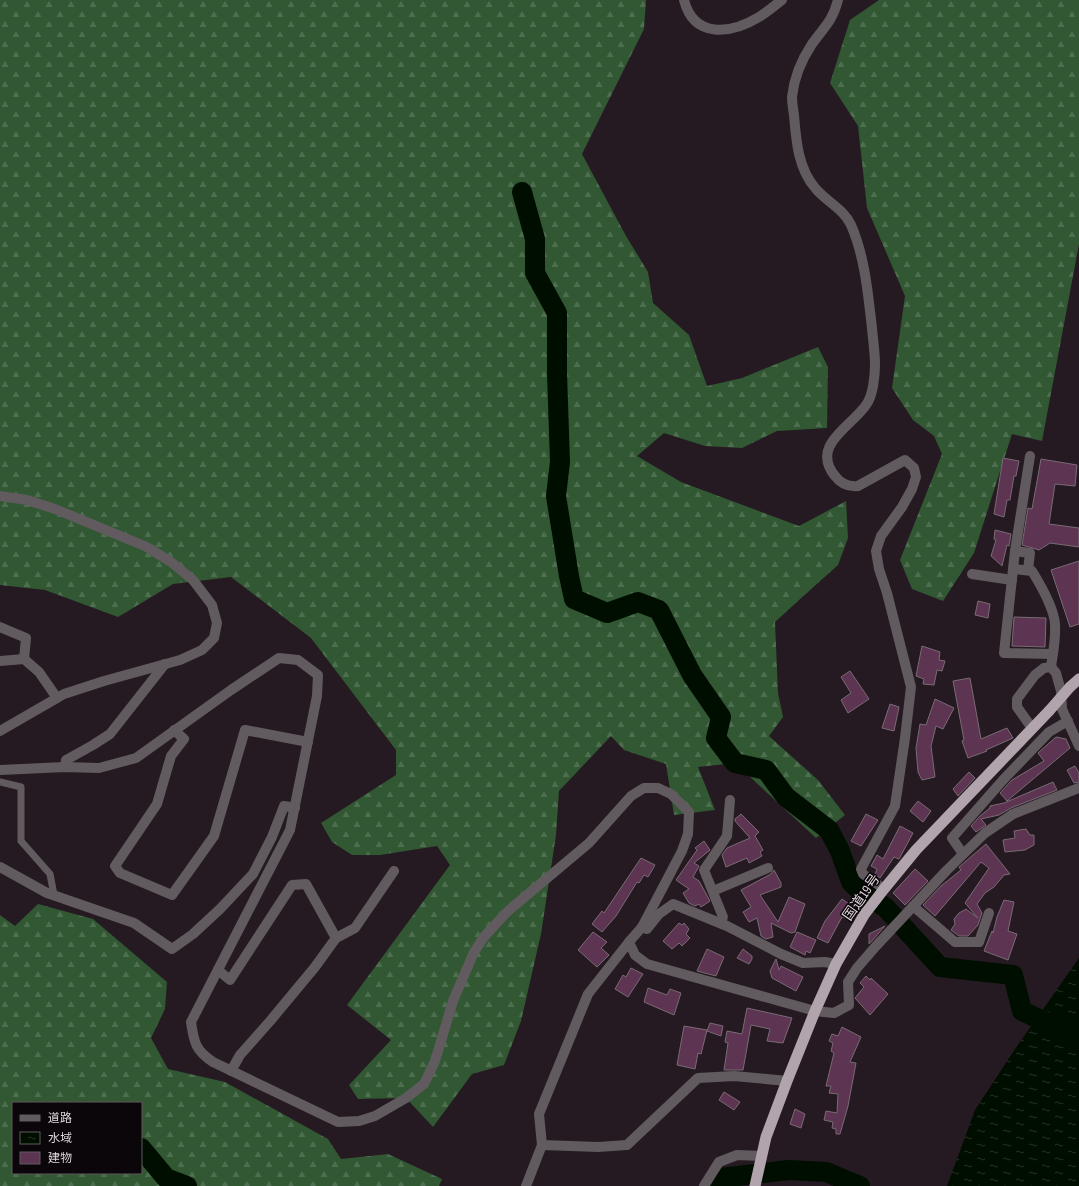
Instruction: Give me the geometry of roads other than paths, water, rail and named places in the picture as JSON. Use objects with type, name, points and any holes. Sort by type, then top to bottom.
[{"type":"highway","name":"国道19号","points":[[755,1186],[766,1137],[815,1011],[836,964],[864,915],[881,891],[916,850],[1079,679]]},
{"type":"street","points":[[684,0],[686,10],[691,18],[699,25],[711,29],[724,30],[737,28],[758,17],[782,0]]},
{"type":"street","points":[[838,0],[834,14],[826,28],[812,44],[803,60],[795,80],[792,98],[796,141],[810,181],[816,189],[843,212],[851,225],[860,254],[868,290],[875,365],[873,387],[867,405],[837,434],[828,448],[827,462],[830,470],[837,479],[846,485],[858,486],[905,460],[914,468],[916,477],[912,489],[902,507],[881,536],[876,551],[878,569],[887,593],[911,687],[895,806],[861,869],[863,874],[881,891]]},
{"type":"street","points":[[1030,456],[1015,551],[1004,653],[1053,654]]},
{"type":"street","points":[[0,496],[26,500],[56,509],[147,547],[171,562],[193,580],[212,604],[217,623],[214,638],[202,650],[180,660],[104,681],[64,694],[0,731]]},
{"type":"street","points":[[1015,551],[1030,553],[1028,570]]},
{"type":"street","points":[[1013,569],[1032,571],[1045,594],[1055,623],[1055,644],[1050,668]]},
{"type":"street","points":[[972,574],[1012,580]]},
{"type":"street","points":[[0,627],[26,638],[24,659]]},
{"type":"street","points":[[0,770],[65,767],[99,768],[136,758],[279,658],[298,660],[318,676],[317,696],[290,830],[191,1022],[194,1042],[202,1055],[213,1062],[338,1122],[359,1121],[375,1116],[406,1098],[424,1084],[435,1061],[454,1001],[474,952],[484,937],[507,912],[589,843],[632,796],[644,788],[658,788],[671,794],[689,812],[689,828],[682,851],[642,927],[588,994],[539,1114],[542,1145],[526,1186]]},
{"type":"street","points":[[0,661],[24,659],[39,672],[58,698]]},
{"type":"street","points":[[65,767],[66,760],[110,734],[165,664]]},
{"type":"street","points":[[1032,728],[1017,707],[1017,699],[1035,675],[1044,668],[1050,668],[1056,673],[1061,691],[1062,709],[1079,746]]},
{"type":"street","points":[[963,854],[952,838],[1003,780],[1049,732],[1068,721]]},
{"type":"street","points":[[174,730],[184,739],[171,756],[157,804],[115,866],[120,873],[172,895],[214,836],[245,730],[308,742]]},
{"type":"street","points":[[629,942],[635,955],[647,964],[815,1011],[834,1013],[849,1005],[848,982],[876,946],[963,854],[985,833],[1013,814],[1079,788]]},
{"type":"street","points":[[720,923],[723,917],[704,870],[727,836],[730,800]]},
{"type":"street","points":[[0,867],[47,893],[134,923],[172,949],[192,934],[220,909],[253,874],[272,837],[284,806],[294,808]]},
{"type":"street","points":[[713,891],[768,868]]},
{"type":"street","points":[[231,1070],[240,1055],[315,967],[336,938],[355,928],[394,871]]},
{"type":"street","points":[[218,970],[230,980],[292,885],[306,884],[336,938]]},
{"type":"street","points":[[642,927],[647,929],[659,914],[673,904],[720,923],[781,954],[803,963],[825,962],[836,964]]},
{"type":"street","points":[[913,906],[955,942],[978,942],[990,913]]},
{"type":"street","points":[[542,1145],[598,1147],[627,1145],[698,1078],[734,1076],[787,1081]]},
{"type":"street","points":[[704,1186],[719,1162],[737,1155],[762,1156]]},
{"type":"lane","points":[[0,782],[21,787],[21,841],[50,874],[54,895]]},
{"type":"water","points":[[1079,958],[1079,1186],[947,1186],[975,1110],[1015,1049]]},
{"type":"waterway","points":[[522,192],[535,239],[535,273],[557,313],[557,373],[560,462],[556,496],[574,599],[607,613],[638,602],[659,610],[692,675],[721,717],[716,738],[735,763],[766,770],[786,797],[829,830],[840,851],[851,882],[886,908],[940,967],[1013,975],[1022,1011],[1079,1038]]},
{"type":"waterway","points":[[142,1149],[166,1178],[187,1186]]},
{"type":"waterway","points":[[715,1186],[720,1178],[789,1170],[826,1172],[860,1186]]}]
